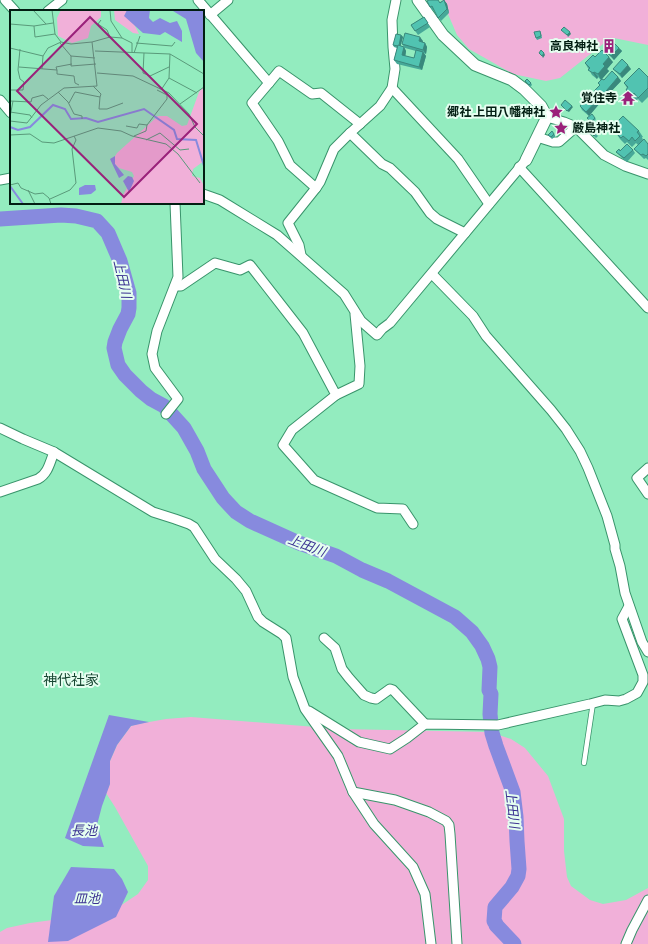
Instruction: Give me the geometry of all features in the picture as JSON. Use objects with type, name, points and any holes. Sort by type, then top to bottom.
[{"type":"street","points":[[4,0],[14,10]]},
{"type":"street","points":[[49,10],[62,0]]},
{"type":"street","points":[[198,0],[269,83]]},
{"type":"street","points":[[210,15],[228,0]]},
{"type":"street","points":[[301,255],[299,245],[288,223],[320,182],[334,149],[380,106],[392,88],[395,69],[392,20],[396,0]]},
{"type":"street","points":[[418,0],[443,35],[475,65],[512,80],[524,89],[541,106],[547,117],[576,127],[604,155],[625,166],[648,174]]},
{"type":"street","points":[[316,188],[290,165],[278,141],[252,104],[279,71],[312,94],[321,93],[360,124]]},
{"type":"street","points":[[392,88],[458,159],[489,204]]},
{"type":"street","points":[[0,100],[10,112]]},
{"type":"street","points":[[204,194],[220,200],[277,235],[344,294],[361,322],[377,335],[390,323],[432,274],[523,164],[547,117]]},
{"type":"street","points":[[537,137],[553,142],[559,142],[576,127]]},
{"type":"street","points":[[350,133],[382,164],[390,168],[416,192],[430,213],[437,219],[465,233]]},
{"type":"street","points":[[523,164],[648,308]]},
{"type":"street","points":[[0,180],[10,178]]},
{"type":"street","points":[[166,414],[178,399],[155,368],[152,354],[156,331],[178,277],[175,204]]},
{"type":"street","points":[[175,286],[181,286],[215,263],[240,270],[250,265],[303,333],[336,395]]},
{"type":"street","points":[[432,274],[473,316],[486,336],[566,428],[580,451],[607,516],[616,545],[615,549],[625,593],[629,606],[643,631],[642,642],[648,652]]},
{"type":"street","points":[[355,312],[360,366],[359,384],[336,395],[292,430],[283,445],[314,480],[377,508],[403,509],[413,524]]},
{"type":"street","points":[[0,428],[54,452],[153,512],[194,527],[215,559],[246,591],[258,617],[286,638],[293,677],[305,709],[338,756],[353,792],[374,824],[413,868],[425,894],[430,944]]},
{"type":"street","points":[[0,492],[43,477],[54,452]]},
{"type":"street","points":[[648,468],[637,478],[648,494]]},
{"type":"street","points":[[305,709],[359,742],[390,749],[407,738],[424,724],[498,725],[605,700],[619,701],[626,699],[637,693],[643,682],[642,675],[622,619],[629,606]]},
{"type":"street","points":[[324,638],[335,648],[342,670],[364,695],[376,699],[390,690],[393,690],[424,724]]},
{"type":"street","points":[[353,792],[395,800],[430,812],[446,821],[449,825],[457,944]]},
{"type":"street","points":[[626,944],[648,900]]},
{"type":"lane","points":[[584,763],[593,703]]},
{"type":"shaded area","points":[[442,0],[648,0],[648,45],[614,38],[608,40],[560,78],[546,81],[513,74],[469,49],[457,35]]},
{"type":"shaded area","points":[[191,717],[340,729],[490,732],[511,739],[525,748],[548,776],[564,819],[564,851],[567,877],[571,886],[590,900],[603,904],[626,900],[648,888],[648,944],[0,944],[0,932],[7,928],[30,923],[111,912],[138,894],[148,880],[148,866],[106,793],[110,784],[110,761],[117,745],[131,726],[166,719]]},
{"type":"water","name":"長池","points":[[109,715],[149,722],[131,726],[117,745],[110,761],[110,784],[97,825],[104,847],[83,846],[65,838]]},
{"type":"water","name":"皿池","points":[[71,867],[114,869],[122,879],[128,892],[116,917],[68,941],[48,942],[54,896]]},
{"type":"building","points":[[438,0],[440,3],[444,0],[447,9],[438,18],[432,6],[430,7],[427,1]]},
{"type":"building","points":[[424,17],[428,23],[415,31],[411,25]]},
{"type":"building","points":[[564,27],[570,32],[567,35],[561,30]]},
{"type":"building","points":[[540,31],[541,36],[536,38],[534,32]]},
{"type":"building","points":[[405,33],[420,37],[419,41],[425,43],[423,50],[402,44]]},
{"type":"building","points":[[396,34],[401,35],[399,46],[393,45]]},
{"type":"building","points":[[613,42],[619,48],[611,56],[605,51]]},
{"type":"building","points":[[398,45],[404,47],[402,55],[414,58],[416,50],[423,52],[419,67],[394,60]]},
{"type":"building","points":[[541,50],[544,53],[542,56],[539,53]]},
{"type":"building","points":[[602,50],[609,57],[603,64],[605,66],[598,74],[593,73],[588,70],[590,68],[585,63],[593,55],[595,57]]},
{"type":"building","points":[[622,59],[628,65],[620,74],[613,69]]},
{"type":"building","points":[[639,68],[648,77],[648,88],[638,98],[634,93],[632,96],[626,90],[628,87],[624,83]]},
{"type":"building","points":[[612,71],[618,77],[601,97],[594,91],[600,85],[598,83],[602,79],[604,80]]},
{"type":"building","points":[[527,79],[531,83],[529,85],[525,81]]},
{"type":"building","points":[[591,93],[598,99],[586,112],[580,106]]},
{"type":"building","points":[[565,100],[572,106],[567,111],[561,105]]},
{"type":"building","points":[[592,114],[595,118],[591,122],[587,118]]},
{"type":"building","points":[[623,116],[639,131],[637,132],[640,136],[635,141],[632,137],[629,141],[623,136],[621,138],[616,133],[618,131],[613,126]]},
{"type":"building","points":[[552,131],[554,134],[551,137],[548,135]]},
{"type":"building","points":[[593,131],[596,134],[594,136],[591,133]]},
{"type":"building","points":[[644,139],[648,144],[648,154],[646,156],[643,154],[641,155],[634,149]]},
{"type":"building","points":[[627,144],[633,150],[624,158],[616,152],[619,149],[620,151]]},
{"type":"waterway","name":"上田川","points":[[0,219],[61,215],[76,216],[97,221],[108,233],[120,261],[129,293],[128,314],[120,329],[114,348],[118,365],[125,375],[141,391],[151,399],[164,406],[184,428],[197,451],[204,469],[223,498],[236,512],[250,521],[299,543],[336,556],[362,570],[388,581],[455,617],[472,632],[482,646],[490,667],[489,690],[491,694],[490,714],[492,733],[513,792],[519,869],[518,876],[512,887],[495,907],[494,921],[514,944]]},
{"type":"place","name":"高良神社","points":[[609,46]]},
{"type":"place","name":"覚住寺","points":[[628,98]]},
{"type":"place","name":"郷社 上田八幡神社","points":[[556,112]]},
{"type":"place","name":"厳島神社","points":[[561,128]]},
{"type":"district","name":"神代社家","points":[[71,680]]}]
